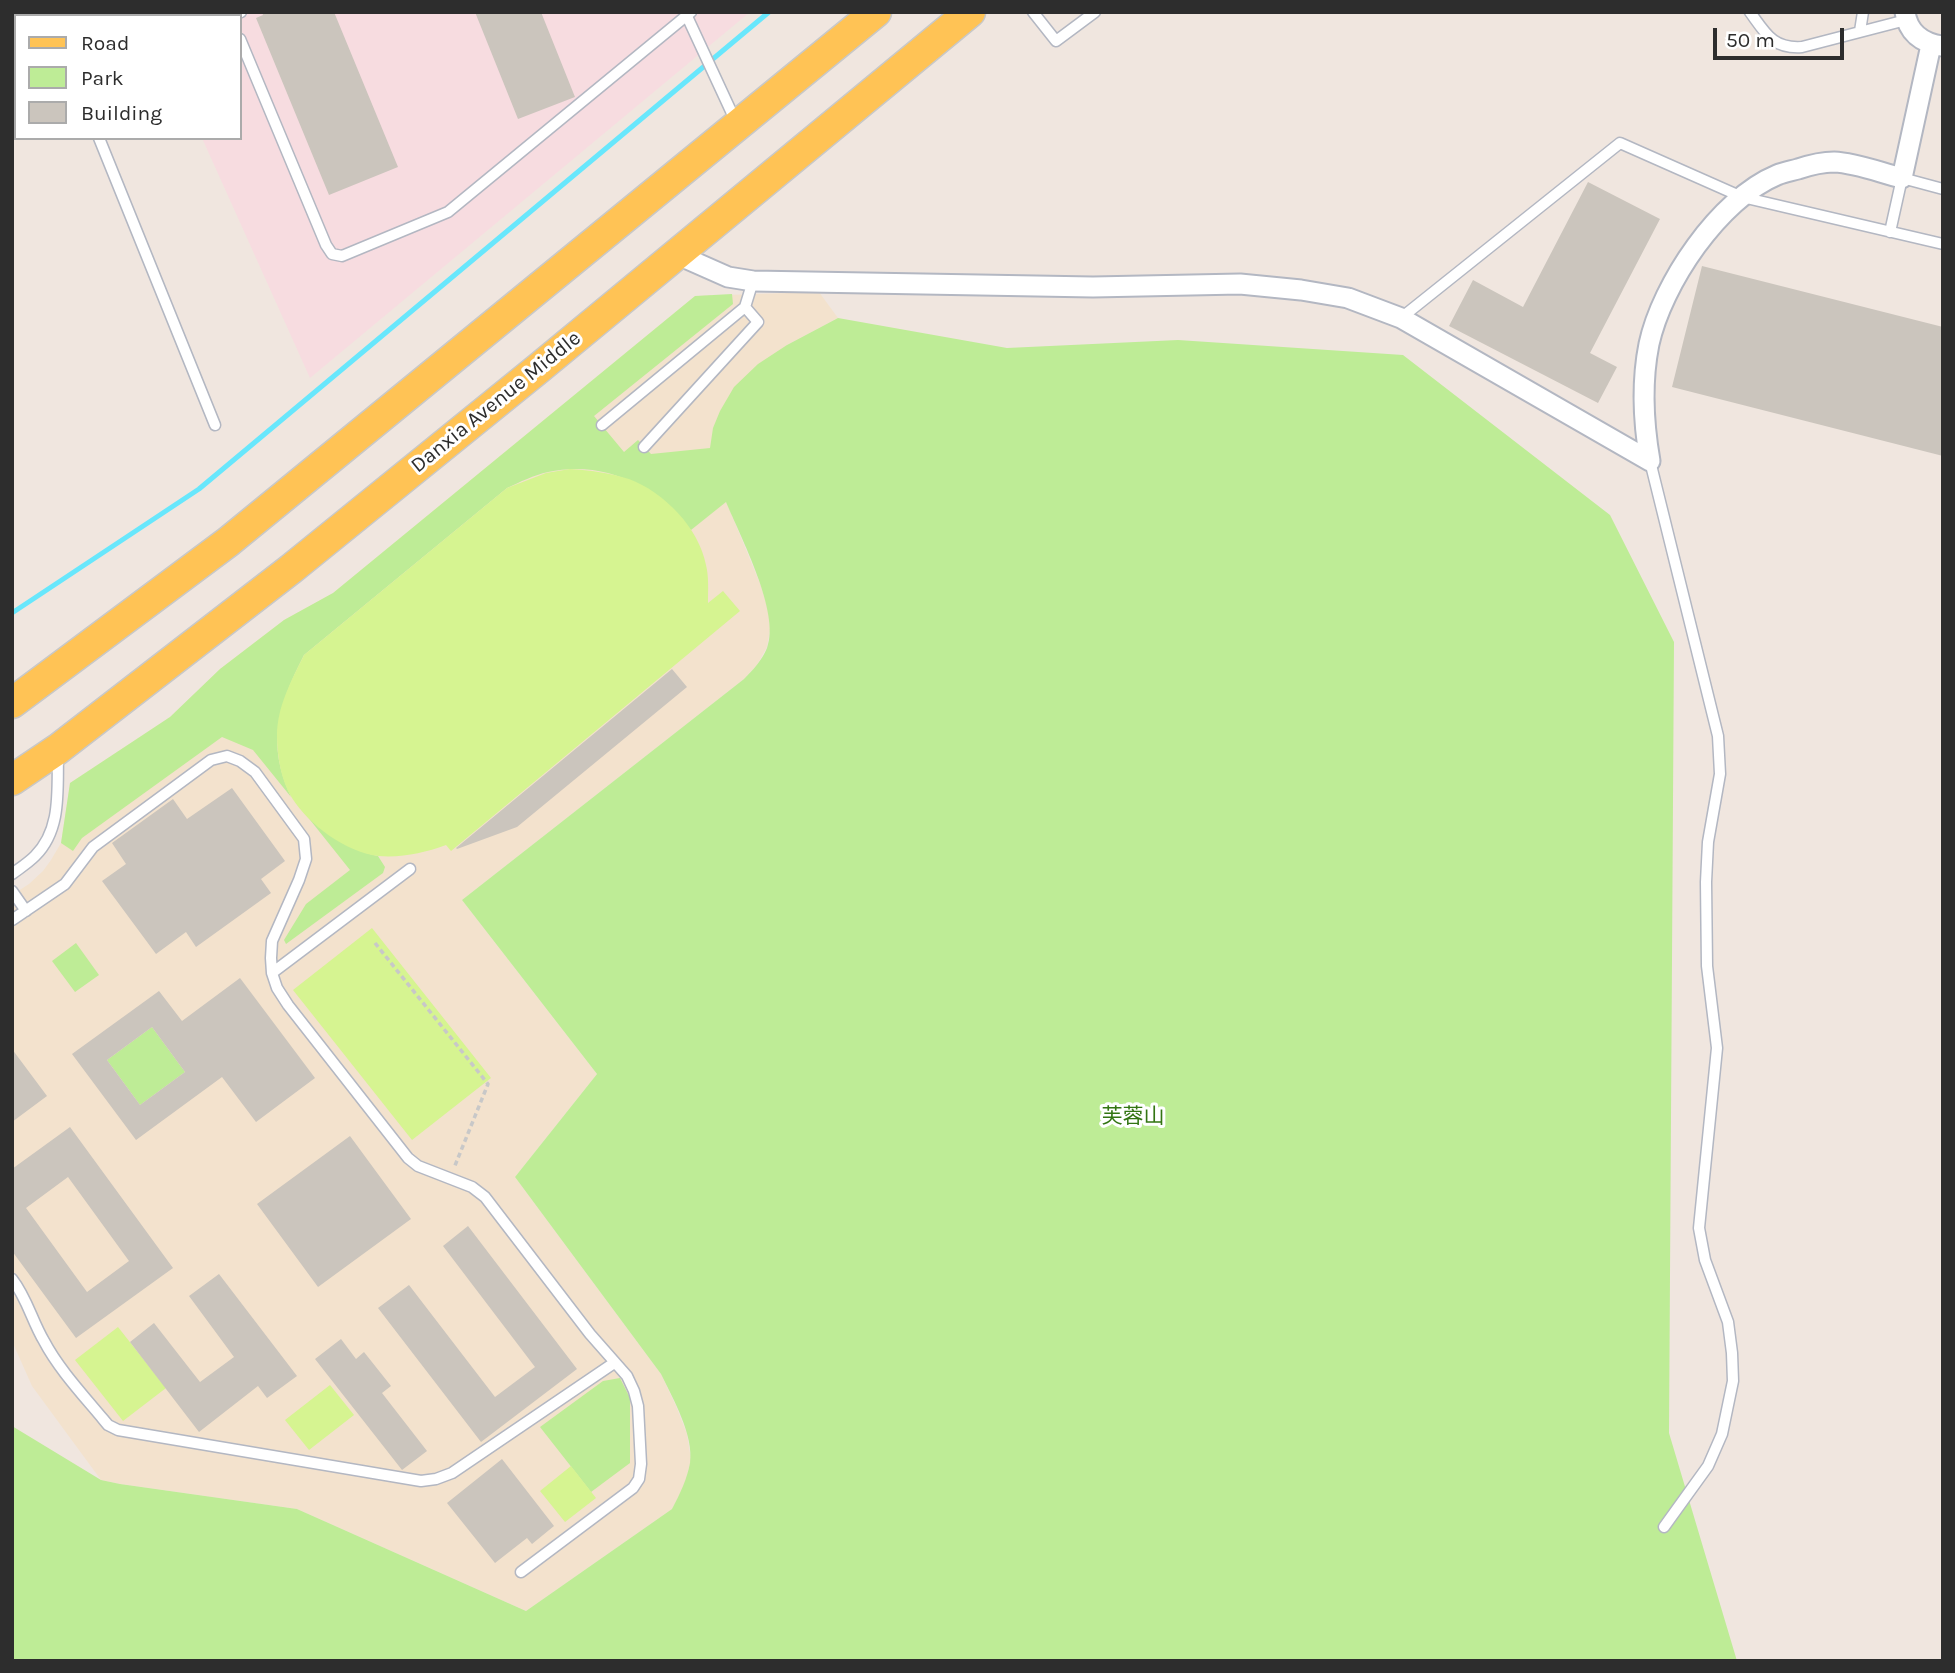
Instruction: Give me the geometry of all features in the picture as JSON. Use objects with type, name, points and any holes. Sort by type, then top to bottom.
[{"type":"main road","points":[[12,703],[228,542],[876,12]]},
{"type":"main road","name":"Danxia Avenue Middle","points":[[12,780],[58,749],[291,569],[540,368],[970,12]]},
{"type":"street","points":[[1650,461],[1644,423],[1645,377],[1650,342],[1670,286],[1696,245],[1742,197],[1777,175],[1816,164],[1835,162],[1902,178],[1937,46],[1920,40],[1911,31],[1905,16]]},
{"type":"street","points":[[676,254],[728,277],[753,281],[1093,287],[1240,284],[1348,298],[1401,318],[1650,461]]},
{"type":"lane","points":[[1033,12],[1056,41],[1095,12]]},
{"type":"lane","points":[[1750,12],[1768,37],[1789,48],[1802,47],[1905,16]]},
{"type":"lane","points":[[1860,31],[1863,12]]},
{"type":"lane","points":[[242,44],[326,245],[332,254],[342,256],[449,212],[688,13],[738,126]]},
{"type":"lane","points":[[101,140],[215,425]]},
{"type":"lane","points":[[1401,318],[1620,144],[1742,197],[1943,244]]},
{"type":"lane","points":[[1891,232],[1902,178],[1943,189]]},
{"type":"lane","points":[[602,425],[745,307],[753,281]]},
{"type":"lane","points":[[644,447],[758,322],[745,307]]},
{"type":"lane","points":[[1650,461],[1718,736],[1720,774],[1708,842],[1706,882],[1707,966],[1717,1048],[1699,1228],[1705,1260],[1728,1322],[1733,1381],[1722,1434],[1708,1466],[1664,1527]]},
{"type":"lane","points":[[12,874],[35,856],[52,831],[56,818],[58,749]]},
{"type":"lane","points":[[12,920],[65,884],[93,847],[211,761],[227,756],[240,761],[255,772],[303,839],[306,859],[272,941],[272,973],[277,988],[408,1158],[418,1166],[472,1187],[485,1197],[590,1334],[627,1376],[634,1391],[638,1406],[641,1464],[639,1479],[633,1488],[522,1572]]},
{"type":"lane","points":[[272,973],[410,869]]},
{"type":"lane","points":[[12,891],[26,911]]},
{"type":"lane","points":[[12,1279],[21,1291],[52,1354],[108,1425],[118,1430],[421,1481],[452,1473],[614,1363]]},
{"type":"path","points":[[375,943],[488,1084],[450,1178]]},
{"type":"shaded area","points":[[750,12],[310,378],[203,140],[242,140],[242,14],[146,14]]},
{"type":"shaded area","points":[[819,292],[838,318],[787,345],[714,472],[769,612],[767,647],[757,665],[744,679],[462,900],[597,1074],[515,1177],[661,1374],[687,1434],[691,1460],[684,1486],[672,1509],[526,1611],[297,1509],[101,1480],[32,1386],[12,1341],[12,895],[43,871],[61,843],[70,783],[170,717],[220,669],[284,620],[333,593],[695,296]]},
{"type":"green space","name":"芙蓉山","points":[[732,294],[733,304],[594,416],[624,452],[638,440],[651,454],[710,448],[713,428],[734,387],[758,364],[838,318],[1007,348],[1178,340],[1403,355],[1610,515],[1674,642],[1669,1433],[1737,1661],[12,1661],[12,1426],[101,1480],[297,1509],[526,1611],[672,1509],[690,1463],[689,1441],[677,1406],[661,1374],[515,1177],[597,1074],[462,900],[744,679],[760,661],[767,648],[770,633],[764,595],[726,502],[691,530],[677,514],[645,489],[609,473],[569,469],[548,472],[507,488],[304,655],[287,691],[278,725],[279,759],[291,797],[253,750],[222,737],[82,838],[73,851],[61,843],[70,783],[170,717],[220,669],[284,620],[333,593],[695,296]]},
{"type":"green space","points":[[570,469],[629,479],[667,502],[688,525],[702,551],[708,574],[708,603],[723,591],[740,611],[451,851],[446,845],[413,854],[378,856],[353,849],[329,836],[308,818],[292,798],[282,776],[279,759],[279,715],[304,655],[507,488],[546,473]]},
{"type":"green space","points":[[303,811],[337,840],[378,856],[385,867],[383,873],[286,944],[284,940],[306,904],[350,870]]},
{"type":"green space","points":[[372,928],[491,1078],[412,1140],[293,990]]},
{"type":"green space","points":[[76,943],[99,975],[75,992],[52,961]]},
{"type":"green space","points":[[152,1027],[185,1072],[140,1105],[107,1060]]},
{"type":"green space","points":[[118,1327],[166,1388],[123,1421],[75,1360]]},
{"type":"green space","points":[[620,1378],[630,1398],[630,1463],[591,1492],[540,1427],[603,1381]]},
{"type":"green space","points":[[330,1385],[354,1415],[309,1450],[285,1420]]},
{"type":"green space","points":[[571,1466],[596,1498],[565,1522],[540,1491]]},
{"type":"building","points":[[262,12],[334,12],[398,167],[329,195],[256,18],[263,15]]},
{"type":"building","points":[[475,12],[541,12],[575,97],[518,119]]},
{"type":"building","points":[[1588,182],[1660,219],[1590,353],[1617,367],[1598,403],[1449,326],[1473,280],[1523,307]]},
{"type":"building","points":[[1702,266],[1943,327],[1943,456],[1672,387]]},
{"type":"building","points":[[672,669],[687,687],[517,827],[456,848]]},
{"type":"building","points":[[232,788],[285,861],[261,879],[271,893],[196,947],[186,932],[156,954],[102,881],[126,864],[112,843],[173,799],[187,819]]},
{"type":"building","points":[[240,978],[315,1078],[256,1122],[222,1077],[136,1140],[72,1054],[159,991],[182,1021]],"holes":[[[152,1027],[185,1072],[140,1105],[107,1060]]]},
{"type":"building","points":[[12,1049],[47,1096],[12,1122]]},
{"type":"building","points":[[70,1127],[173,1268],[76,1338],[12,1251],[12,1169]],"holes":[[[68,1177],[129,1261],[87,1292],[26,1208]]]},
{"type":"building","points":[[350,1136],[411,1219],[318,1287],[257,1204]]},
{"type":"building","points":[[468,1226],[577,1369],[481,1442],[378,1308],[409,1285],[495,1397],[535,1367],[443,1246]]},
{"type":"building","points":[[219,1274],[297,1376],[267,1398],[258,1386],[199,1432],[130,1342],[154,1323],[200,1382],[234,1357],[189,1296]]},
{"type":"building","points":[[341,1339],[356,1359],[364,1352],[391,1386],[382,1393],[427,1451],[402,1470],[315,1359]]},
{"type":"building","points":[[502,1459],[554,1526],[532,1544],[527,1538],[495,1563],[447,1503]]},
{"type":"waterway","points":[[12,613],[199,489],[769,12]]}]
